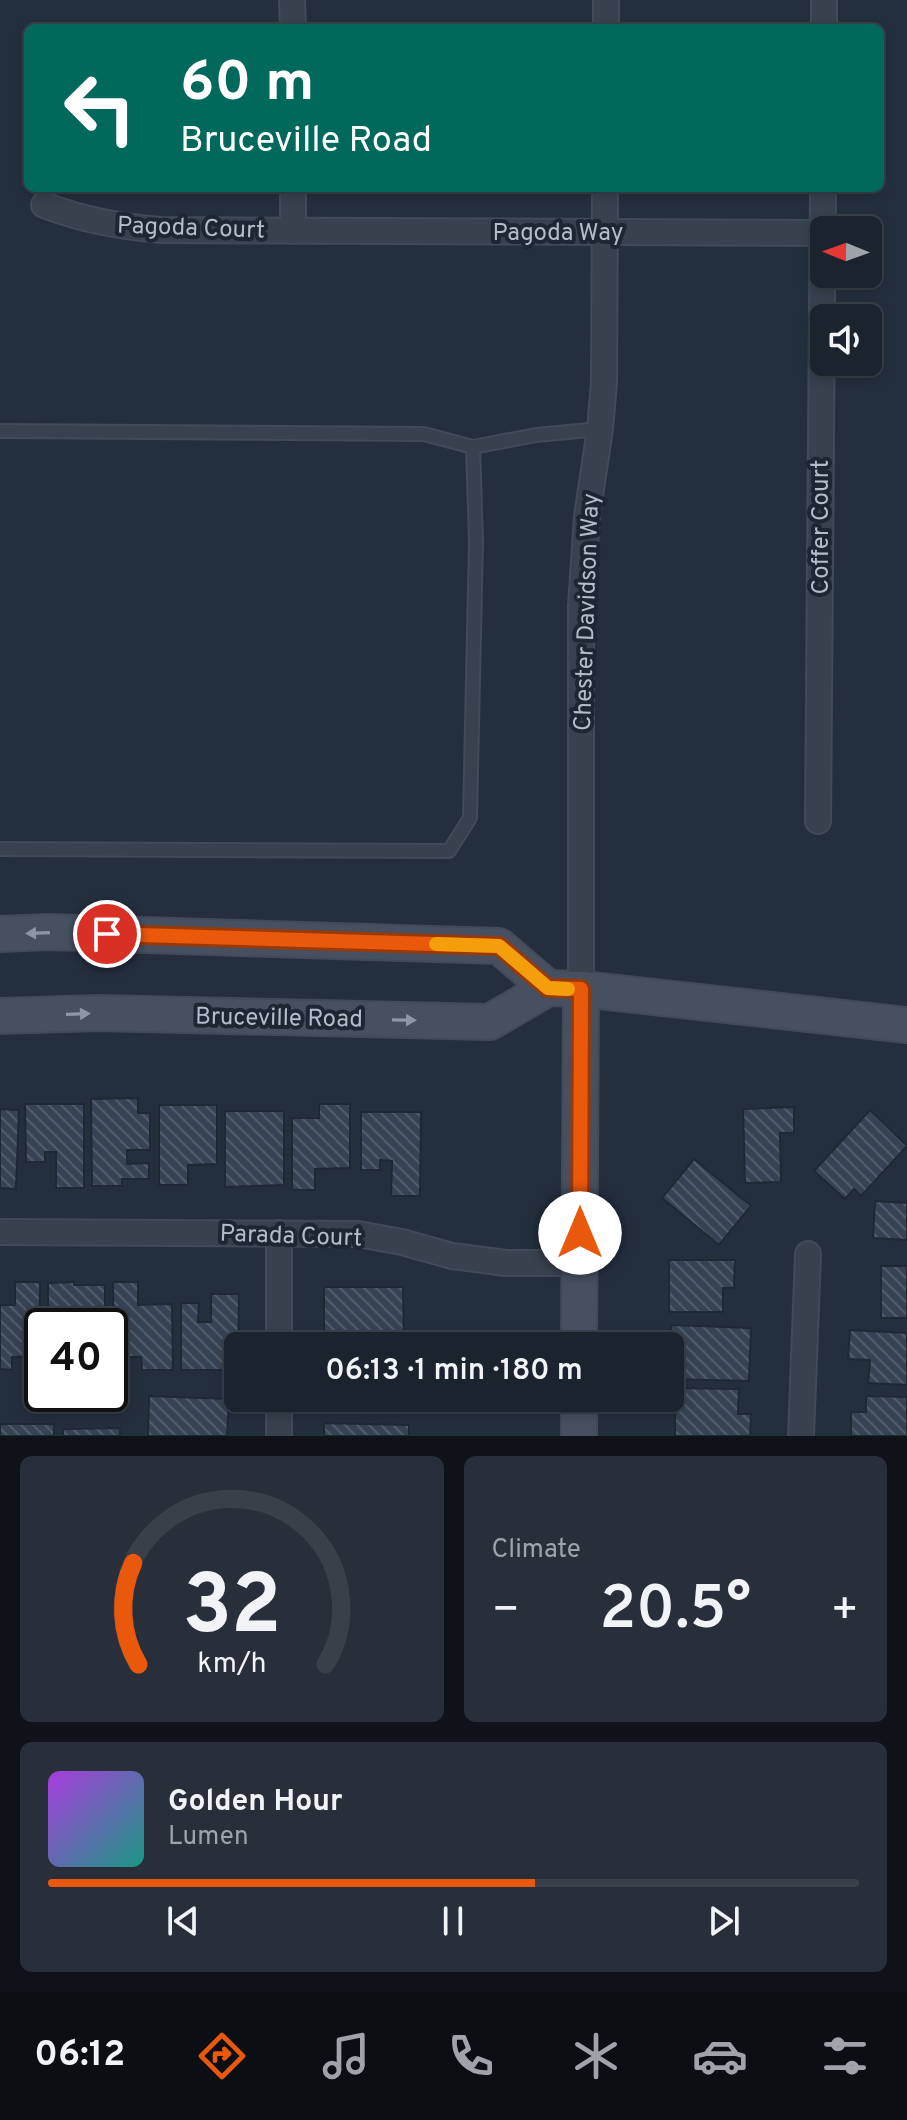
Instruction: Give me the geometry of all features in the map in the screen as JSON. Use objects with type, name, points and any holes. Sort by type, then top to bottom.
[{"type":"main road","points":[[0,934],[47,932],[499,946],[564,989],[907,1025]]},
{"type":"main road","points":[[564,989],[580,1263],[579,1332]]},
{"type":"main road","name":"Bruceville Road","points":[[0,1016],[98,1013],[490,1022],[564,989]]},
{"type":"main road","points":[[579,1412],[579,1436]]},
{"type":"street","points":[[292,0],[293,24]]},
{"type":"street","points":[[606,0],[606,24]]},
{"type":"street","points":[[824,0],[824,24]]},
{"type":"street","points":[[293,192],[293,231]]},
{"type":"street","name":"Chester Davidson Way","points":[[564,989],[581,606],[587,516],[604,383],[605,192]]},
{"type":"street","name":"Coffer Court","points":[[822,216],[823,192]]},
{"type":"street","name":"Pagoda Court","points":[[44,205],[99,223],[130,228],[293,231]]},
{"type":"street","name":"Pagoda Way","points":[[293,231],[810,233]]},
{"type":"street","name":"Coffer Court","points":[[818,821],[822,288]]},
{"type":"street","name":"Parada Court","points":[[0,1232],[358,1234],[452,1256],[506,1263],[580,1263]]},
{"type":"street","points":[[279,1233],[279,1332]]},
{"type":"street","points":[[801,1436],[808,1254]]},
{"type":"street","points":[[279,1412],[279,1436]]},
{"type":"lane","points":[[0,431],[424,434],[473,447],[536,435],[600,429]]},
{"type":"lane","points":[[0,849],[449,851],[470,818],[476,541],[473,447]]},
{"type":"building","points":[[138,1098],[138,1113],[150,1113],[150,1150],[127,1150],[127,1164],[149,1163],[149,1179],[122,1179],[122,1186],[92,1186],[91,1099]]},
{"type":"building","points":[[25,1104],[84,1104],[84,1188],[56,1188],[56,1152],[45,1152],[45,1162],[26,1162]]},
{"type":"building","points":[[319,1104],[350,1104],[350,1168],[315,1169],[315,1190],[292,1190],[292,1118],[319,1118]]},
{"type":"building","points":[[159,1105],[217,1105],[217,1164],[188,1165],[188,1185],[159,1185]]},
{"type":"building","points":[[794,1107],[794,1133],[780,1133],[781,1182],[745,1183],[743,1109]]},
{"type":"building","points":[[0,1109],[19,1110],[16,1189],[0,1188]]},
{"type":"building","points":[[870,1110],[907,1146],[861,1196],[854,1189],[845,1199],[814,1171]]},
{"type":"building","points":[[225,1111],[284,1111],[284,1185],[225,1187]]},
{"type":"building","points":[[361,1112],[421,1112],[420,1196],[391,1196],[392,1161],[380,1160],[380,1170],[361,1170]]},
{"type":"building","points":[[694,1159],[751,1206],[719,1245],[662,1198]]},
{"type":"building","points":[[875,1201],[907,1203],[907,1240],[873,1238]]},
{"type":"building","points":[[669,1260],[735,1260],[734,1288],[723,1288],[723,1312],[669,1312]]},
{"type":"building","points":[[881,1266],[907,1266],[907,1318],[881,1318]]},
{"type":"building","points":[[15,1282],[40,1282],[40,1308],[24,1308],[24,1357],[12,1357],[12,1370],[0,1369],[0,1305],[15,1305]]},
{"type":"building","points":[[113,1282],[138,1282],[138,1305],[172,1304],[173,1370],[142,1370],[141,1357],[128,1357],[128,1308],[113,1308]]},
{"type":"building","points":[[48,1283],[105,1285],[105,1308],[48,1308]]},
{"type":"building","points":[[324,1287],[403,1287],[404,1332],[324,1332]]},
{"type":"building","points":[[211,1294],[239,1294],[238,1332],[224,1332],[224,1370],[181,1370],[181,1303],[199,1303],[198,1322],[211,1322]]},
{"type":"building","points":[[671,1325],[751,1328],[749,1381],[684,1379],[684,1332],[671,1332]]},
{"type":"building","points":[[850,1330],[907,1333],[907,1385],[868,1383],[870,1360],[848,1359]]},
{"type":"building","points":[[684,1388],[739,1389],[738,1414],[751,1414],[750,1436],[675,1436],[675,1412],[684,1412]]},
{"type":"building","points":[[149,1396],[224,1399],[224,1412],[228,1412],[227,1436],[148,1436]]},
{"type":"building","points":[[866,1396],[907,1397],[907,1436],[851,1436],[851,1412],[866,1412]]},
{"type":"building","points":[[324,1423],[409,1425],[409,1436],[324,1436]]},
{"type":"building","points":[[0,1424],[54,1424],[54,1436],[0,1436]]},
{"type":"building","points":[[120,1428],[120,1436],[63,1436],[63,1429]]},
{"type":"slow traffic","points":[[436,944],[499,946],[548,988],[568,989]]},
{"type":"route","points":[[107,934],[499,946],[548,988],[581,989],[580,1233]]}]
